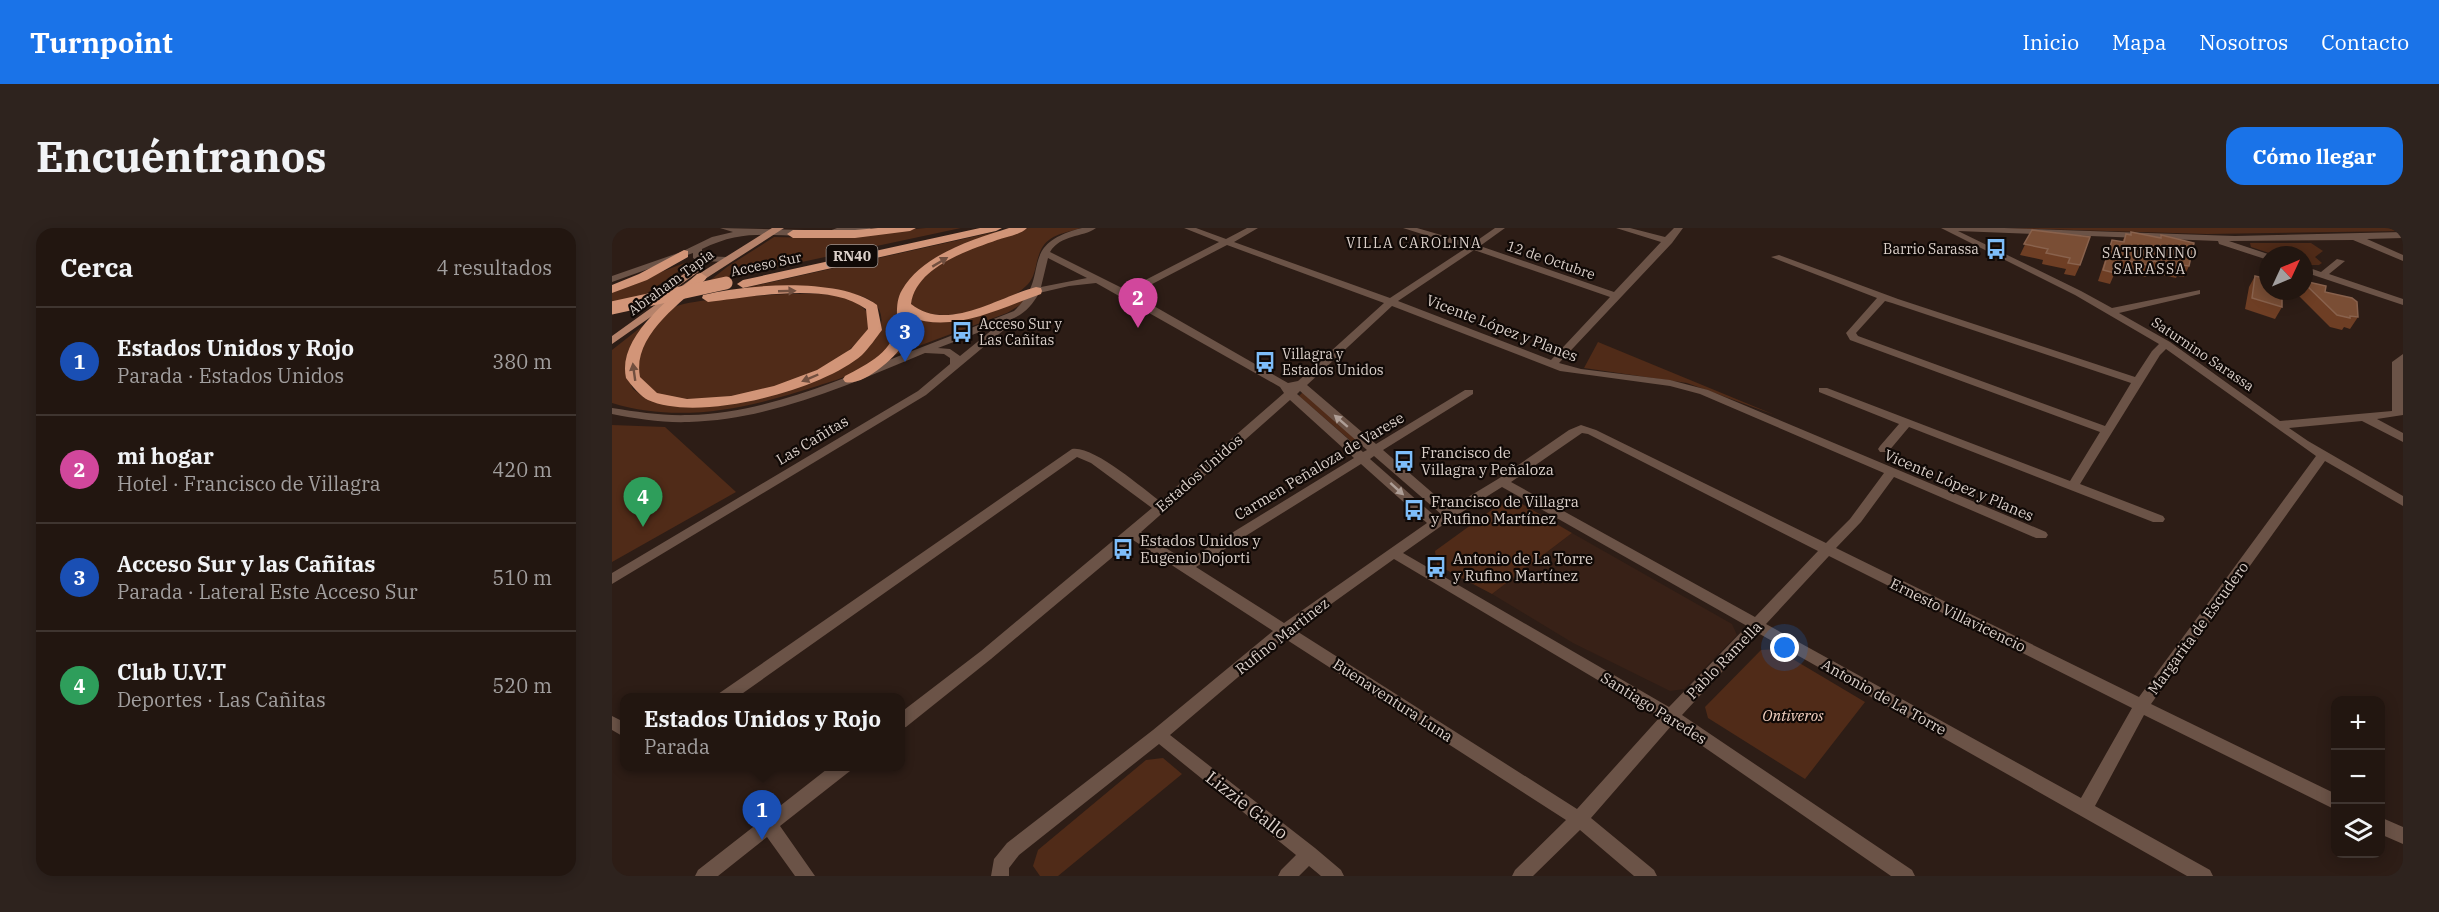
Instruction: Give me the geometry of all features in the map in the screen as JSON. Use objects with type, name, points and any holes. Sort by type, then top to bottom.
[{"type":"highway","points":[[793,234],[855,234],[910,228]]},
{"type":"highway","name":"Acceso Sur","points":[[718,290],[978,228]]},
{"type":"highway","name":"Acceso Sur","points":[[613,311],[996,228]]},
{"type":"highway","points":[[850,379],[874,365],[899,340],[903,329],[906,295],[913,283],[935,265],[969,247],[1021,228]]},
{"type":"highway","points":[[612,289],[651,273],[684,254]]},
{"type":"highway","points":[[613,311],[718,290],[786,290],[840,293],[856,297],[869,304],[875,312],[876,325],[869,339],[847,359],[789,387],[718,402],[678,402],[650,396],[634,380],[631,367],[634,353],[646,332],[701,277]]},
{"type":"highway","points":[[904,305],[911,312],[923,316],[955,318],[989,310],[1036,291]]},
{"type":"main road","name":"Abraham Tapia","points":[[613,329],[672,285],[761,231]]},
{"type":"main road","name":"Abraham Tapia","points":[[612,341],[727,260],[761,231]]},
{"type":"street","points":[[724,228],[793,234],[867,228]]},
{"type":"street","points":[[1092,228],[1058,239],[1049,245],[1036,291],[1069,283],[1096,280]]},
{"type":"street","name":"Vicente López y Planes","points":[[1188,228],[1552,364],[1584,374],[1684,385],[2041,535]]},
{"type":"street","points":[[1126,294],[1254,228]]},
{"type":"street","name":"12 de Octubre","points":[[1407,228],[1474,247],[1616,296]]},
{"type":"street","name":"Estados Unidos","points":[[905,718],[986,655],[1132,533],[1291,388],[1391,302],[1501,228]]},
{"type":"street","points":[[1620,228],[1669,241]]},
{"type":"street","points":[[1552,364],[1679,228]]},
{"type":"street","points":[[1946,228],[2208,237],[2403,235]]},
{"type":"street","name":"Saturnino Sarassa","points":[[1946,228],[2166,344],[2323,455],[2403,502]]},
{"type":"street","points":[[707,243],[714,229]]},
{"type":"street","points":[[1978,243],[1979,234],[1990,230]]},
{"type":"street","points":[[612,279],[684,254],[707,243],[761,231]]},
{"type":"street","points":[[2208,237],[2259,254]]},
{"type":"street","points":[[2354,237],[2403,258]]},
{"type":"street","points":[[697,248],[698,258],[727,260]]},
{"type":"street","points":[[1045,253],[1126,294],[1291,388],[1376,451],[1449,514]]},
{"type":"street","points":[[1776,257],[1883,297],[2138,382]]},
{"type":"street","points":[[2323,275],[2340,261]]},
{"type":"street","points":[[2313,272],[2403,302]]},
{"type":"street","name":"Las Cañitas","points":[[612,579],[912,399],[1018,313],[1032,300],[1036,291]]},
{"type":"street","points":[[2109,312],[2196,292]]},
{"type":"street","points":[[1883,297],[1851,333],[1854,338],[2108,431]]},
{"type":"street","points":[[612,411],[666,419],[731,414],[785,402],[1018,313]]},
{"type":"street","points":[[2072,487],[2156,353],[2166,344]]},
{"type":"street","points":[[919,352],[939,350],[950,352],[955,357],[955,364]]},
{"type":"street","points":[[2279,425],[2398,414],[2400,398],[2397,362],[2403,357]]},
{"type":"street","points":[[1291,388],[1363,458],[1436,524]]},
{"type":"street","points":[[1823,390],[2158,519]]},
{"type":"street","name":"Carmen Peñaloza de Varese","points":[[1186,567],[1469,392]]},
{"type":"street","points":[[2364,417],[2403,438]]},
{"type":"street","points":[[1884,449],[1907,422]]},
{"type":"street","name":"Rufino Martinez","points":[[1000,870],[1013,849],[1159,735],[1284,630],[1449,514],[1502,482],[1573,432],[1581,429]]},
{"type":"street","name":"Ernesto Villavicencio","points":[[1581,429],[1592,432],[2331,801]]},
{"type":"street","points":[[731,693],[1076,452],[1095,460],[1159,507]]},
{"type":"street","name":"Margarita de Escudero","points":[[2085,808],[2141,706],[2323,455]]},
{"type":"street","name":"Pablo Ramella","points":[[1521,876],[1580,819],[1671,716],[1828,551],[1855,521],[1891,473]]},
{"type":"street","name":"Antonio de La Torre","points":[[1502,482],[2204,876]]},
{"type":"street","name":"Buenaventura Luna","points":[[1132,533],[1580,819],[1648,876]]},
{"type":"street","name":"Santiago Paredes","points":[[1395,554],[1671,716],[1906,876]]},
{"type":"street","name":"Lizzie Gallo","points":[[1159,735],[1335,876]]},
{"type":"street","points":[[704,876],[838,771]]},
{"type":"street","points":[[769,825],[806,876]]},
{"type":"street","points":[[2385,827],[2403,836]]},
{"type":"street","points":[[1287,876],[1309,854]]},
{"type":"shaded area","points":[[1572,533],[1732,624],[1737,635],[1684,689],[1670,691],[1573,643],[1492,594]]},
{"type":"green space","points":[[926,228],[961,228],[708,282],[774,237],[816,238]]},
{"type":"green space","points":[[1028,228],[1081,228],[1056,236],[1046,243],[1030,282],[1017,293],[993,306],[964,313],[937,315],[926,313],[910,304],[914,289],[925,276],[940,265],[977,246]]},
{"type":"green space","points":[[2004,228],[2403,228],[2403,231],[2207,234]]},
{"type":"green space","points":[[999,231],[1000,233],[922,270],[906,316],[895,338],[873,362],[849,375],[764,401],[714,411],[663,412],[612,403],[612,350],[645,324],[627,377],[633,389],[645,398],[690,406],[808,382],[880,329],[881,314],[874,303],[861,296],[826,291],[714,295]]},
{"type":"green space","points":[[2250,243],[2311,243],[2323,251],[2315,257],[2322,263],[2313,265],[2313,246],[2259,246],[2259,250],[2251,247]]},
{"type":"green space","points":[[687,262],[683,268],[643,296],[612,304],[612,291]]},
{"type":"green space","points":[[788,294],[832,295],[853,301],[862,306],[868,314],[869,329],[846,353],[825,368],[782,385],[758,391],[708,400],[684,400],[664,397],[650,390],[640,378],[639,359],[645,341],[664,316],[675,307],[712,300]]},
{"type":"green space","points":[[1027,296],[1020,305],[1007,313],[892,356],[908,316],[943,321]]},
{"type":"green space","points":[[1598,342],[1775,415],[1687,383],[1584,368]]},
{"type":"green space","points":[[1303,392],[1363,445],[1359,448],[1299,396]]},
{"type":"green space","points":[[612,425],[665,427],[736,492],[612,562]]},
{"type":"green space","points":[[1504,501],[1517,501],[1572,533],[1492,594],[1437,565],[1435,551]]},
{"type":"green space","name":"Ontiveros","points":[[1776,649],[1865,702],[1805,779],[1708,718],[1705,707],[1761,650]]},
{"type":"green space","points":[[1163,758],[1182,774],[1058,876],[1040,876],[1033,866],[1038,850],[1146,760]]},
{"type":"building","points":[[2032,230],[2090,237],[2080,265],[2068,263],[2070,258],[2046,253],[2048,249],[2024,244]]},
{"type":"building","points":[[2131,232],[2161,238],[2161,235],[2194,243],[2189,266],[2182,265],[2182,267],[2153,261],[2152,266],[2120,259],[2115,273],[2103,270],[2112,240],[2124,242],[2126,234],[2131,235]]},
{"type":"building","points":[[2255,276],[2259,277],[2259,300],[2282,300],[2282,307],[2252,298]]},
{"type":"building","points":[[2313,283],[2326,286],[2325,292],[2352,298],[2357,302],[2358,317],[2337,315],[2313,292]]},
{"type":"place","name":"Barrio Sarassa","points":[[1996,249]]},
{"type":"place","name":"mi hogar","points":[[1138,328]]},
{"type":"place","name":"Acceso Sur y Las Cañitas","points":[[962,332]]},
{"type":"place","name":"Acceso Sur y las Cañitas","points":[[905,362]]},
{"type":"place","name":"Villagra y Estados Unidos","points":[[1265,362]]},
{"type":"place","name":"Francisco de Villagra y Peñaloza","points":[[1404,461]]},
{"type":"place","name":"Francisco de Villagra y Rufino Martínez","points":[[1414,510]]},
{"type":"place","name":"Club U.V.T","points":[[643,527]]},
{"type":"place","name":"Estados Unidos y Eugenio Dojorti","points":[[1123,549]]},
{"type":"place","name":"Antonio de La Torre y Rufino Martínez","points":[[1436,567]]},
{"type":"place","name":"Estados Unidos y Rojo","points":[[762,840]]},
{"type":"district","name":"VILLA CAROLINA","points":[[1414,243]]},
{"type":"district","name":"SATURNINO SARASSA","points":[[2150,262]]}]
